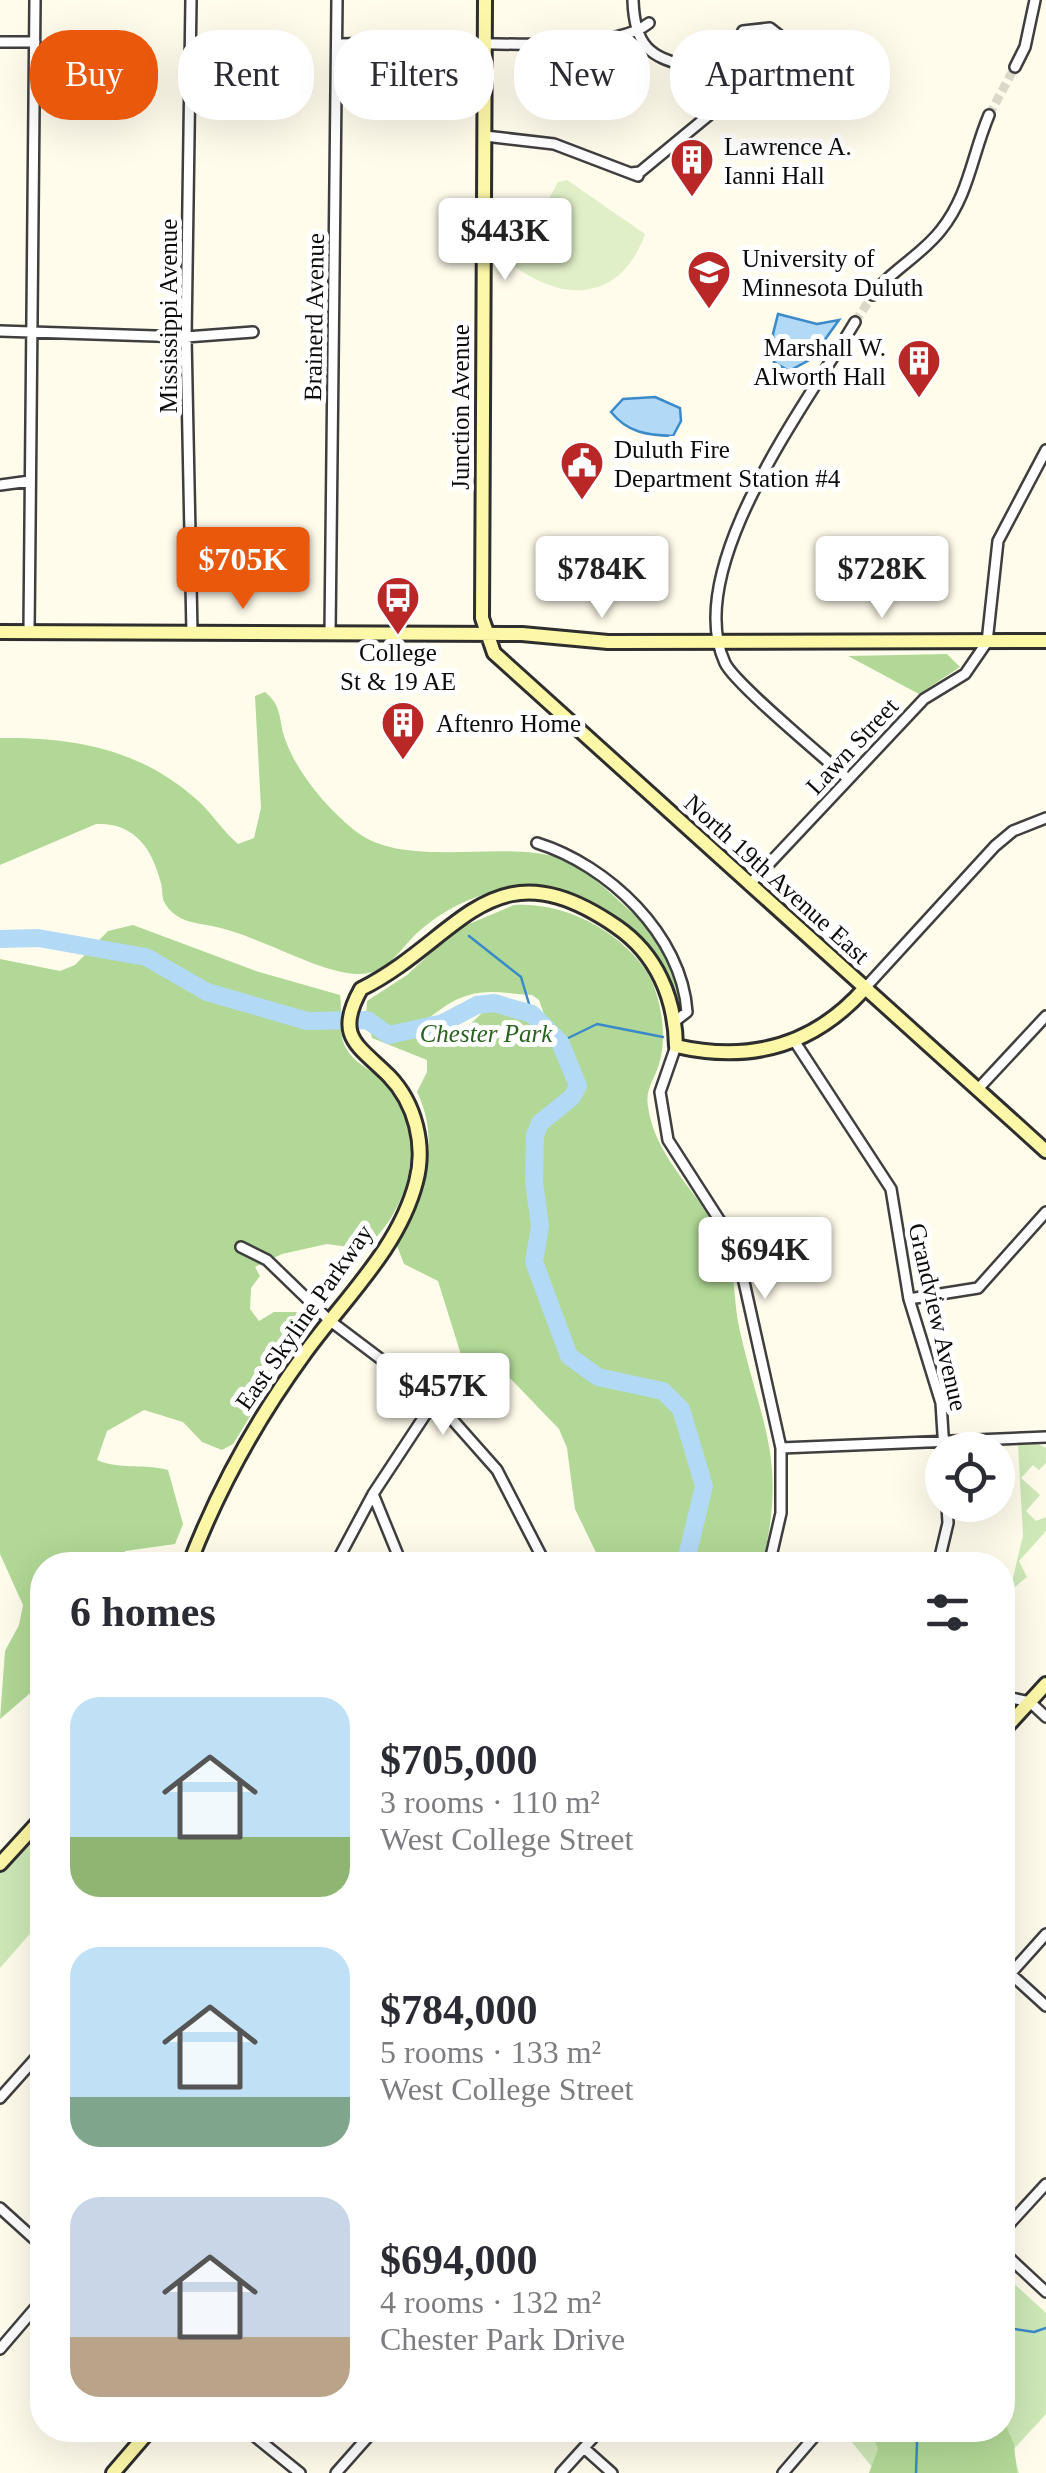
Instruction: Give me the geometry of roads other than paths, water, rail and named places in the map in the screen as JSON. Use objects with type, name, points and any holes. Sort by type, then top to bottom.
[{"type":"street","points":[[35,0],[35,30]]},
{"type":"street","name":"Mississippi Avenue","points":[[191,0],[186,337],[192,632]]},
{"type":"street","name":"Brainerd Avenue","points":[[336,0],[337,30]]},
{"type":"street","name":"Junction Avenue","points":[[486,0],[486,30]]},
{"type":"street","points":[[633,0],[638,30]]},
{"type":"street","points":[[1014,67],[1027,39],[1035,0]]},
{"type":"street","points":[[641,30],[649,23]]},
{"type":"street","points":[[770,28],[789,43],[784,66],[751,100],[743,101],[718,80],[743,31],[770,28]]},
{"type":"street","points":[[0,42],[30,42]]},
{"type":"street","points":[[873,294],[886,276],[922,253],[954,213],[974,167],[989,115]]},
{"type":"street","points":[[29,632],[34,120]]},
{"type":"street","name":"Brainerd Avenue","points":[[330,634],[336,120]]},
{"type":"street","name":"Junction Avenue","points":[[485,120],[482,618],[486,634]]},
{"type":"street","points":[[485,136],[554,144],[635,174],[703,120]]},
{"type":"street","points":[[848,779],[727,666],[718,642],[720,593],[732,534],[742,510],[856,322]]},
{"type":"street","points":[[0,330],[186,337],[254,332]]},
{"type":"street","points":[[987,642],[998,541],[1046,450]]},
{"type":"street","points":[[0,485],[30,481]]},
{"type":"street","points":[[0,632],[486,634],[608,642],[1046,641]]},
{"type":"street","name":"North 19th Avenue East","points":[[486,634],[494,654],[1046,1151]]},
{"type":"street","name":"Lawn Street","points":[[749,885],[924,699],[966,674],[987,642]]},
{"type":"street","points":[[676,1046],[735,1054],[795,1042],[822,1028],[865,988],[995,846],[1013,831],[1046,818]]},
{"type":"street","points":[[537,844],[566,852],[601,877],[657,930],[676,958],[686,987],[687,1012],[674,1022],[676,1046],[660,1092],[668,1140],[736,1246],[780,1448],[781,1513],[772,1552]]},
{"type":"street","name":"East Skyline Parkway","points":[[194,1552],[258,1418],[329,1320],[375,1265],[416,1182],[417,1127],[408,1101],[389,1076],[359,1052],[350,1030],[359,993],[384,978],[457,917],[511,894],[555,894],[578,902],[637,942],[657,965],[674,1022]]},
{"type":"street","points":[[977,1090],[1046,1016]]},
{"type":"street","name":"Grandview Avenue","points":[[795,1042],[891,1190],[909,1299],[941,1403],[943,1432]]},
{"type":"street","points":[[909,1299],[978,1288],[1046,1212]]},
{"type":"street","points":[[241,1246],[267,1260],[329,1320],[435,1400],[496,1470],[539,1552]]},
{"type":"street","points":[[342,1552],[372,1494],[435,1400]]},
{"type":"street","points":[[1015,1440],[1046,1437]]},
{"type":"street","points":[[780,1448],[925,1446]]},
{"type":"street","points":[[372,1494],[397,1552]]},
{"type":"street","points":[[940,1552],[944,1522]]},
{"type":"street","points":[[1015,1718],[1046,1684]]},
{"type":"street","points":[[1015,1699],[1030,1702],[1046,1717]]},
{"type":"street","points":[[0,1864],[30,1831]]},
{"type":"street","points":[[1015,1963],[1046,1934]]},
{"type":"street","points":[[1015,1977],[1046,2006]]},
{"type":"street","points":[[0,2098],[30,2065]]},
{"type":"street","points":[[1015,2218],[1046,2184]]},
{"type":"street","points":[[0,2208],[30,2235]]},
{"type":"street","points":[[1015,2263],[1046,2292]]},
{"type":"street","points":[[0,2348],[30,2314]]},
{"type":"street","points":[[113,2473],[140,2442]]},
{"type":"street","points":[[262,2442],[300,2473]]},
{"type":"street","points":[[336,2473],[363,2442]]},
{"type":"street","points":[[561,2473],[589,2442]]},
{"type":"street","points":[[782,2473],[809,2442]]},
{"type":"street","points":[[584,2448],[612,2473]]},
{"type":"water","points":[[778,314],[817,324],[839,320],[811,359],[789,371],[774,362],[773,334]]},
{"type":"water","points":[[655,397],[680,408],[681,421],[673,436],[639,432],[611,412],[623,399]]},
{"type":"waterway","points":[[469,936],[521,977],[532,1014]]},
{"type":"waterway","points":[[0,939],[38,938],[146,957],[207,992],[307,1021],[367,1020],[389,1035],[443,1023],[477,1005],[494,1003],[532,1014],[560,1042],[578,1086],[572,1097],[540,1123],[535,1135],[534,1182],[540,1226],[534,1262],[569,1356],[598,1377],[663,1391],[681,1409],[704,1486],[688,1552]]},
{"type":"waterway","points":[[560,1042],[597,1024],[663,1037]]},
{"type":"waterway","points":[[1015,2329],[1034,2332],[1046,2328]]},
{"type":"waterway","points":[[916,2473],[917,2442]]},
{"type":"tunnel","points":[[989,115],[1015,67]]},
{"type":"tunnel","points":[[855,322],[873,295]]},
{"type":"place","name":"Lawrence A. Ianni Hall","points":[[692,198]]},
{"type":"place","name":"University of Minnesota Duluth","points":[[709,310]]},
{"type":"place","name":"Marshall W. Alworth Hall","points":[[919,399]]},
{"type":"place","name":"Duluth Fire Department Station #4","points":[[582,501]]},
{"type":"place","name":"College St & 19 AE","points":[[398,636]]},
{"type":"place","name":"Aftenro Home","points":[[403,761]]},
{"type":"park label","name":"Chester Park","points":[[486,1033]]}]
